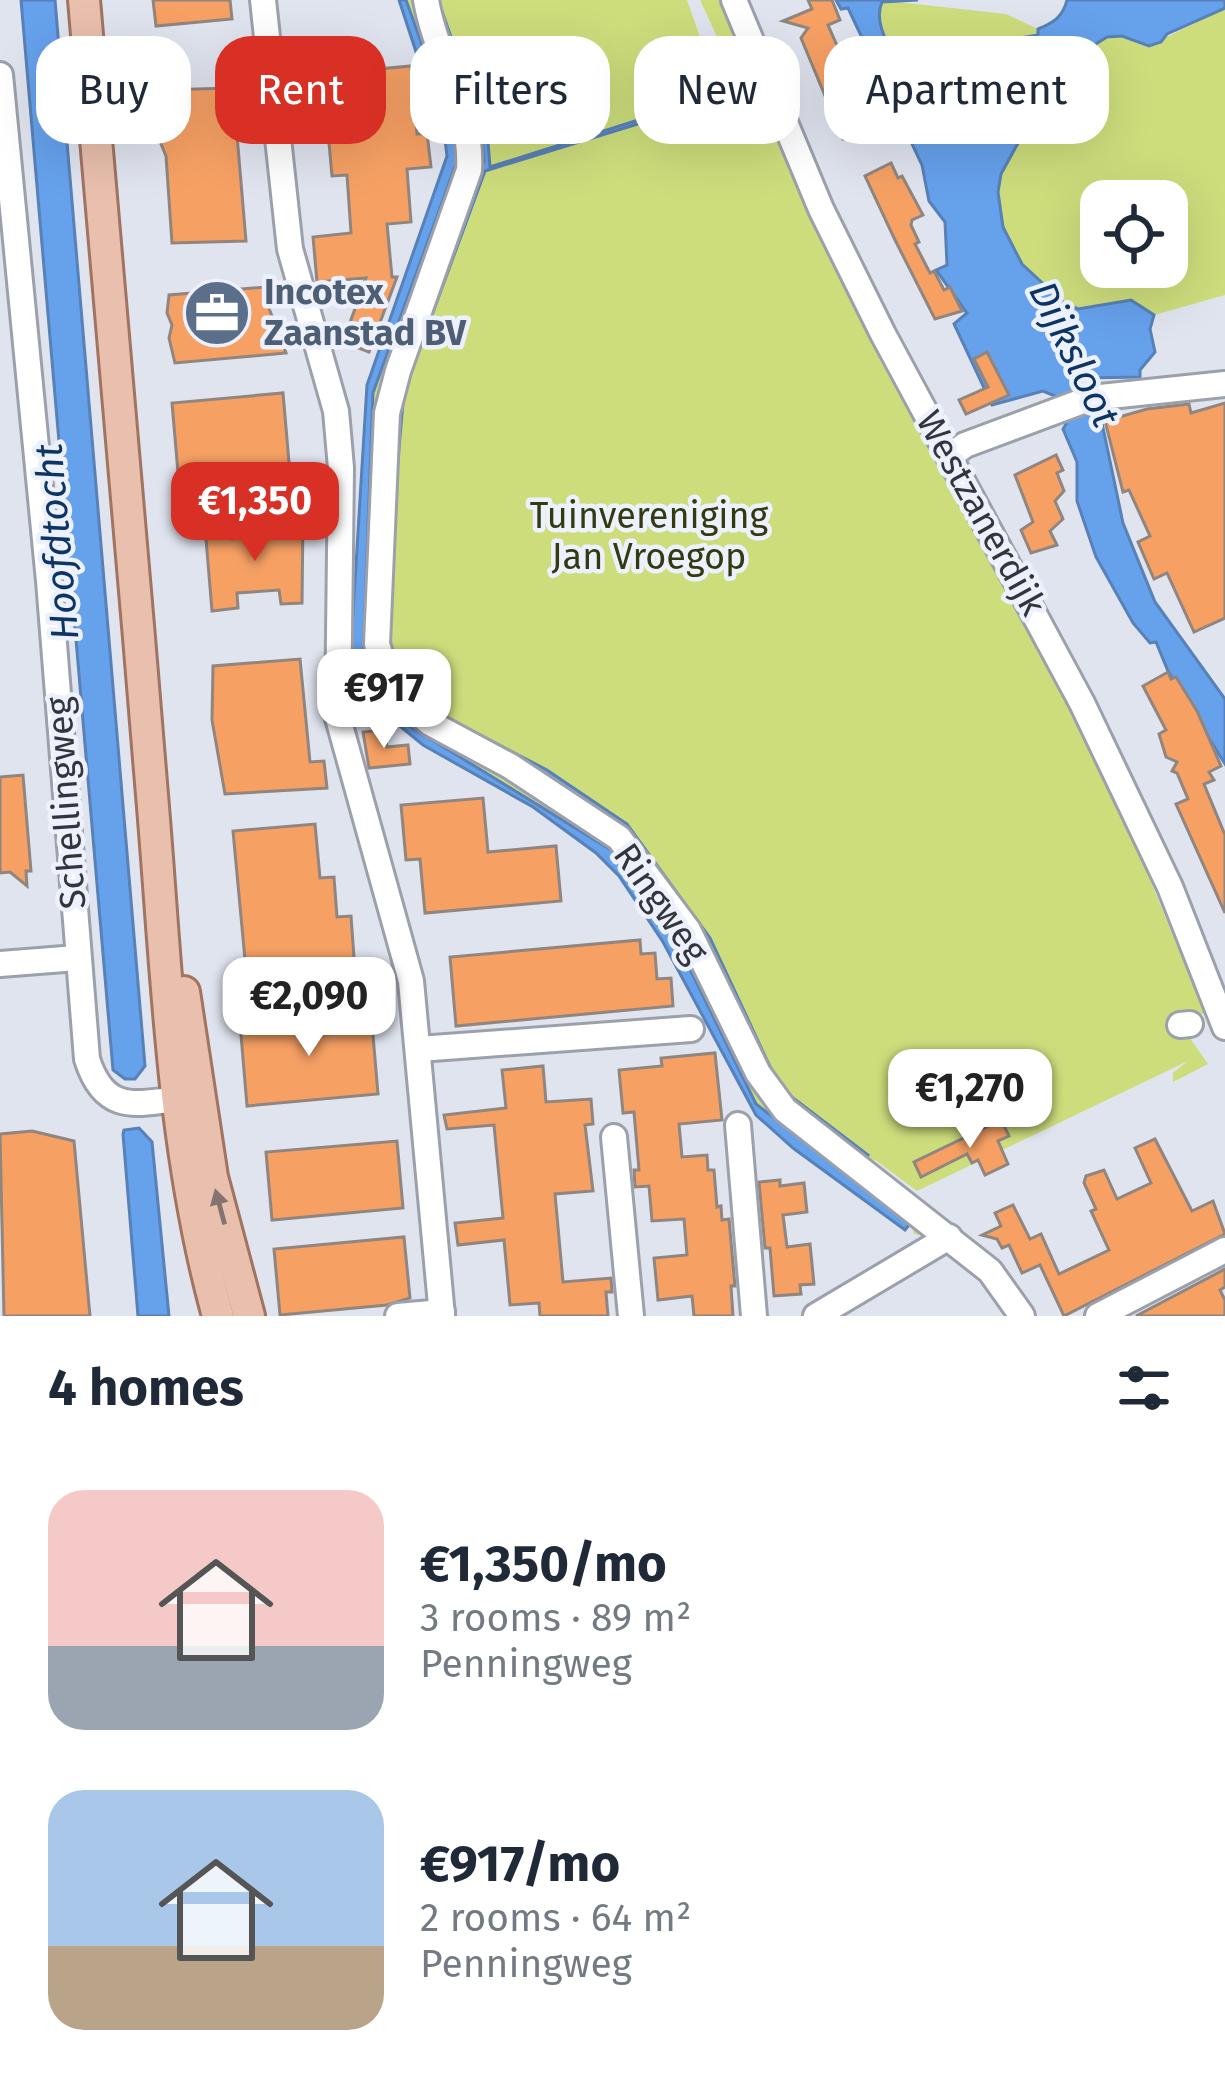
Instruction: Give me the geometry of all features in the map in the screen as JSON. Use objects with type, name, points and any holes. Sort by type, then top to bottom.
[{"type":"main road","points":[[84,0],[159,869],[189,1098],[201,1256],[218,1316]]},
{"type":"main road","points":[[189,1098],[249,1316]]},
{"type":"street","points":[[263,0],[290,249],[337,411],[341,469],[338,718],[412,981],[419,1049],[442,1314],[398,1316]]},
{"type":"street","name":"Ringweg","points":[[426,0],[471,151],[469,170],[387,413],[377,644],[388,680],[430,723],[509,766],[620,838],[688,930],[764,1085],[784,1110],[990,1271],[1022,1316]]},
{"type":"street","name":"Westzanerdijk","points":[[734,0],[821,209],[1028,598],[1146,836],[1205,1022]]},
{"type":"street","name":"Schellingweg","points":[[0,75],[40,478],[87,1059],[94,1083],[108,1098],[128,1103],[189,1098]]},
{"type":"street","points":[[950,457],[965,445],[1091,398],[1225,384]]},
{"type":"street","points":[[0,964],[77,958]]},
{"type":"street","points":[[419,1049],[691,1029]]},
{"type":"street","points":[[738,1125],[754,1316]]},
{"type":"street","points":[[614,1137],[631,1316]]},
{"type":"street","points":[[816,1316],[949,1238]]},
{"type":"street","points":[[1098,1316],[1225,1250]]},
{"type":"green space","points":[[406,0],[421,0],[432,36],[419,36]]},
{"type":"green space","points":[[438,0],[687,0],[700,36],[634,36],[634,121],[610,129],[610,36],[451,36]]},
{"type":"green space","name":"Tuinvereniging Jan Vroegop","points":[[700,0],[724,0],[740,36],[717,36]]},
{"type":"green space","points":[[888,1],[1006,14],[1038,29],[1039,35],[885,36],[878,6]]},
{"type":"green space","points":[[1225,8],[1225,295],[1154,315],[1135,304],[1087,309],[1060,301],[1031,275],[1016,253],[999,210],[1001,175],[1016,144],[1109,144],[1109,37],[1149,46]]},
{"type":"green space","name":"Tuinvereniging Jan Vroegop","points":[[634,125],[634,144],[786,144],[818,230],[1016,597],[1139,853],[1205,1013],[1183,1021],[1179,1012],[1169,1018],[1176,1033],[1183,1028],[1208,1064],[1173,1082],[1173,1073],[1188,1061],[917,1191],[875,1160],[868,1165],[787,1105],[771,1078],[787,1100],[867,1155],[780,1088],[710,938],[627,824],[533,768],[624,827],[770,1076],[636,850],[472,731],[463,726],[459,732],[422,711],[385,655],[387,512],[396,512],[397,497],[387,496],[394,400],[468,144],[483,144],[484,161],[400,392],[397,492],[404,391],[485,170],[571,144],[610,144],[610,132]]},
{"type":"green space","points":[[456,144],[466,144],[396,362],[382,680],[611,839],[676,921],[759,1085],[918,1223],[920,1235],[875,1193],[756,1104],[657,912],[600,841],[408,725],[380,702],[369,685],[363,661],[373,393],[457,161]]},
{"type":"green space","points":[[488,144],[562,144],[490,167]]},
{"type":"water","points":[[21,0],[55,0],[58,36],[36,36],[36,144],[67,144],[145,1066],[135,1079],[125,1079],[113,1070]]},
{"type":"water","points":[[399,0],[406,0],[419,36],[411,36]]},
{"type":"water","points":[[438,0],[451,36],[444,36]]},
{"type":"water","points":[[836,0],[918,0],[882,2],[879,13],[884,36],[861,36],[848,8],[841,9]]},
{"type":"water","points":[[1067,0],[1225,0],[1225,8],[1167,34],[1161,42],[1149,46],[1122,36],[1032,36],[1060,15]]},
{"type":"water","points":[[446,144],[458,144],[457,161],[373,393],[363,661],[369,685],[380,702],[408,725],[611,850],[657,912],[688,965],[756,1104],[901,1213],[910,1224],[905,1230],[756,1115],[663,942],[619,876],[596,853],[533,807],[423,745],[363,696],[352,654],[352,630],[367,385],[447,156]]},
{"type":"water","points":[[483,144],[488,144],[490,167],[573,144],[485,171],[404,391],[395,494],[400,392],[484,161]]},
{"type":"water","name":"Dijksloot","points":[[912,144],[1018,144],[1001,174],[998,192],[1003,227],[1022,264],[1064,303],[1078,309],[1131,300],[1154,315],[1150,329],[1155,352],[1140,370],[1140,377],[1085,378],[1077,385],[1078,397],[1110,416],[1102,423],[1123,523],[1155,602],[1225,699],[1225,764],[1168,671],[1156,642],[1150,643],[1133,623],[1096,557],[1077,501],[1077,462],[1055,396],[1043,391],[992,405],[954,324],[967,313],[936,270],[947,265],[945,222],[929,201]]},
{"type":"water","points":[[474,736],[547,770],[627,824],[710,938],[780,1088],[868,1155],[865,1159],[787,1100],[624,827]]},
{"type":"water","points":[[139,1128],[152,1142],[169,1316],[138,1316],[123,1134]]},
{"type":"building","points":[[153,0],[230,0],[232,19],[156,26]]},
{"type":"building","points":[[808,0],[832,0],[840,20],[828,25],[833,36],[824,36],[824,93],[801,38],[808,28],[783,21],[812,9]]},
{"type":"building","points":[[410,66],[410,144],[428,144],[431,167],[407,169],[411,222],[387,224],[392,277],[397,277],[369,352],[343,342],[366,278],[317,282],[313,237],[351,233],[347,175],[332,176],[329,144],[386,144],[386,68]]},
{"type":"building","points":[[215,88],[215,144],[238,144],[246,241],[172,243],[166,156],[161,144],[191,144],[191,89]]},
{"type":"building","points":[[891,163],[923,215],[912,220],[919,242],[915,244],[930,273],[934,271],[944,290],[950,287],[962,311],[935,319],[895,240],[865,176]]},
{"type":"building","points":[[265,287],[286,353],[175,363],[169,338],[169,295]]},
{"type":"building","points":[[987,352],[1009,395],[966,414],[959,400],[988,387],[974,359]]},
{"type":"building","points":[[283,393],[290,474],[179,484],[172,403]]},
{"type":"building","points":[[1225,403],[1225,618],[1194,632],[1167,573],[1154,579],[1138,542],[1150,536],[1129,490],[1123,492],[1105,421],[1147,409],[1189,404],[1191,413]]},
{"type":"building","points":[[1056,455],[1064,491],[1055,501],[1063,519],[1050,531],[1057,545],[1031,553],[1021,530],[1033,522],[1015,475]]},
{"type":"building","points":[[303,518],[302,603],[281,604],[279,590],[237,593],[238,608],[212,611],[205,527],[231,524],[232,539],[274,536],[273,521]]},
{"type":"building","points":[[300,659],[310,762],[324,761],[327,788],[225,794],[212,720],[213,666]]},
{"type":"building","points":[[1168,672],[1197,711],[1221,766],[1209,772],[1214,780],[1204,784],[1225,835],[1225,913],[1176,804],[1188,799],[1172,771],[1177,762],[1166,757],[1159,734],[1166,730],[1143,686]]},
{"type":"building","points":[[385,730],[387,747],[408,745],[410,764],[369,768],[363,732]]},
{"type":"building","points":[[23,775],[31,871],[26,871],[27,886],[10,872],[0,873],[0,777]]},
{"type":"building","points":[[483,798],[488,852],[556,846],[561,901],[425,913],[420,859],[406,860],[401,805]]},
{"type":"building","points":[[315,824],[320,878],[334,877],[337,917],[351,916],[355,971],[247,981],[233,831]]},
{"type":"building","points":[[640,940],[641,954],[655,953],[657,979],[671,978],[673,1006],[456,1026],[450,957]]},
{"type":"building","points":[[371,1012],[378,1094],[247,1106],[240,1023]]},
{"type":"building","points":[[715,1053],[722,1120],[679,1124],[682,1157],[707,1155],[708,1170],[714,1170],[717,1207],[721,1206],[722,1220],[729,1219],[733,1316],[694,1316],[692,1296],[658,1300],[654,1258],[687,1255],[684,1219],[652,1221],[649,1186],[635,1187],[634,1170],[639,1170],[634,1112],[623,1113],[619,1070],[662,1066],[661,1058]]},
{"type":"building","points":[[543,1066],[546,1102],[591,1099],[593,1124],[585,1125],[593,1191],[555,1194],[563,1282],[611,1278],[612,1292],[606,1292],[608,1316],[540,1316],[539,1303],[510,1305],[504,1240],[458,1245],[455,1223],[503,1218],[494,1125],[447,1129],[444,1115],[506,1108],[502,1070]]},
{"type":"building","points":[[1001,1120],[1009,1136],[998,1141],[1008,1164],[985,1175],[978,1160],[972,1163],[967,1154],[921,1177],[914,1162]]},
{"type":"building","points":[[32,1131],[74,1141],[90,1316],[4,1316],[0,1134]]},
{"type":"building","points":[[1155,1139],[1192,1211],[1213,1201],[1225,1234],[1064,1316],[1040,1265],[1022,1273],[1009,1245],[1002,1248],[997,1239],[982,1235],[1001,1226],[995,1213],[1013,1205],[1030,1239],[1041,1234],[1059,1274],[1109,1250],[1091,1211],[1096,1209],[1084,1183],[1086,1176],[1104,1170],[1117,1199],[1151,1183],[1135,1148]]},
{"type":"building","points":[[397,1141],[403,1208],[272,1220],[266,1152]]},
{"type":"building","points":[[780,1180],[780,1186],[804,1183],[807,1212],[783,1215],[787,1247],[810,1244],[814,1284],[800,1285],[801,1294],[774,1296],[759,1182]]},
{"type":"building","points":[[404,1237],[410,1298],[387,1305],[280,1315],[274,1249]]},
{"type":"building","points":[[1225,1269],[1225,1287],[1220,1290],[1225,1316],[1136,1316]]},
{"type":"place","name":"Incotex Zaanstad BV","points":[[217,313]]},
{"type":"water label","name":"Hoofdtocht","points":[[57,542]]}]
